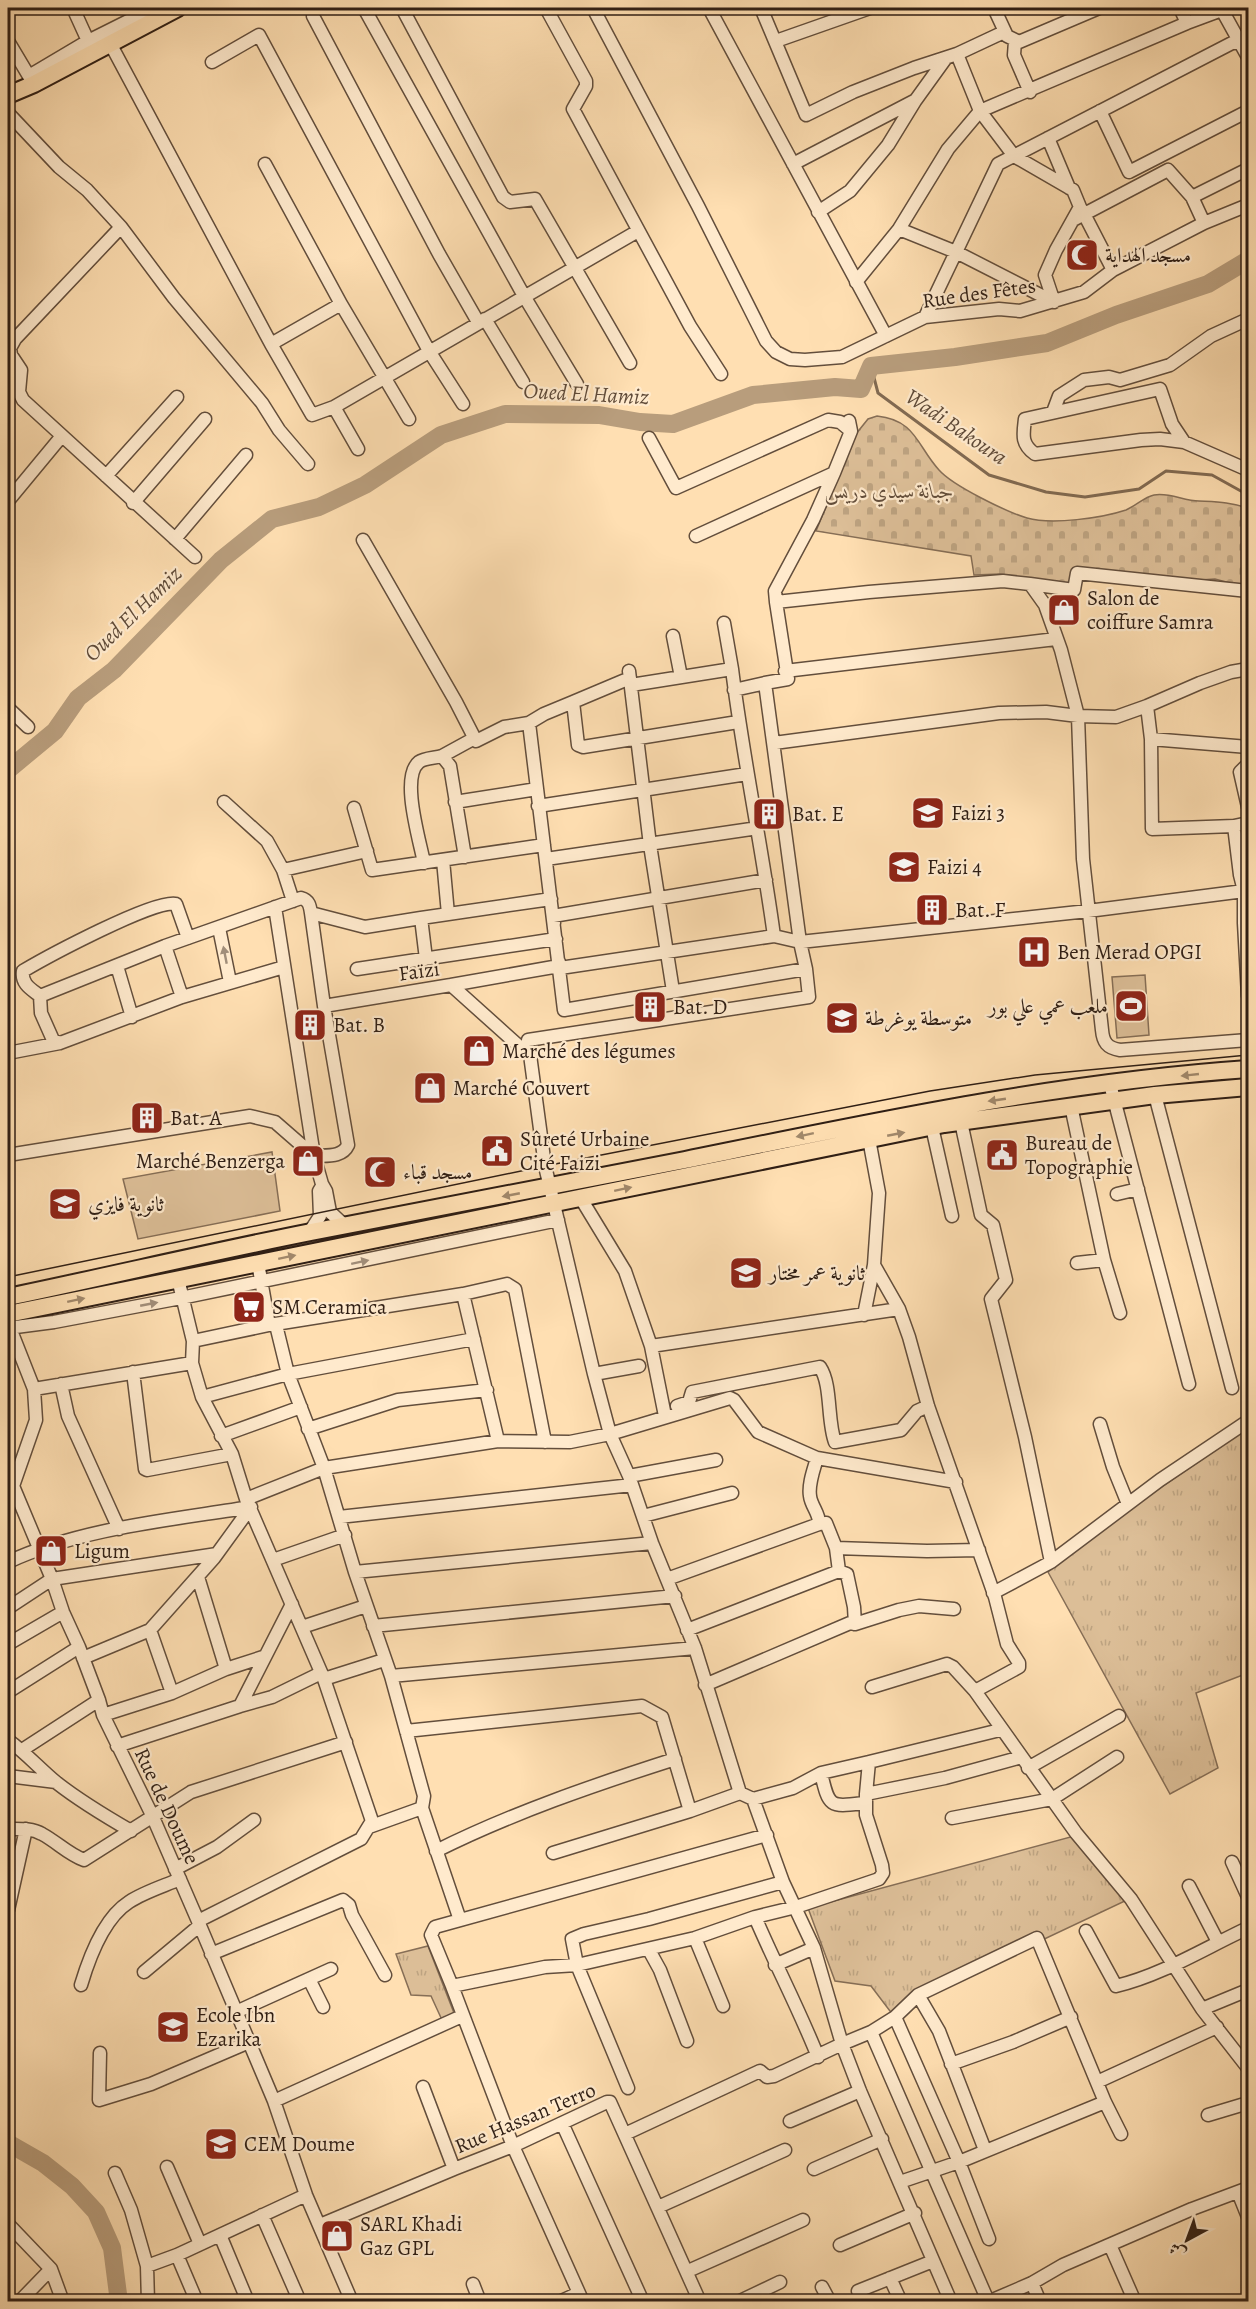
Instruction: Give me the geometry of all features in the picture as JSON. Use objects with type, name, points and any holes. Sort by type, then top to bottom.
[{"type":"main road","points":[[8,95],[32,80],[111,45],[153,11],[178,8]]},
{"type":"main road","points":[[10,1314],[258,1263],[891,1118],[974,1103],[1112,1092],[1248,1069]]},
{"type":"main road","points":[[10,1314],[309,1233],[345,1226],[553,1194],[580,1197],[932,1126],[1071,1106],[1112,1092],[1155,1095],[1248,1087]]},
{"type":"street","points":[[73,8],[88,41]]},
{"type":"street","points":[[315,8],[313,16],[439,254],[523,382]]},
{"type":"street","points":[[364,8],[524,296],[577,384]]},
{"type":"street","points":[[402,8],[503,197],[510,201],[535,199],[630,363]]},
{"type":"street","points":[[546,8],[586,81],[586,86],[573,109],[690,326],[721,374]]},
{"type":"street","name":"Rue des Fêtes","points":[[593,8],[698,206],[766,341],[776,352],[790,359],[842,357],[925,317],[999,309],[1020,311],[1084,292],[1113,270],[1204,223],[1248,205]]},
{"type":"street","points":[[709,8],[886,336]]},
{"type":"street","points":[[761,8],[806,115],[854,92],[951,56],[1004,32]]},
{"type":"street","points":[[776,41],[870,8]]},
{"type":"street","points":[[994,8],[1004,32],[1015,41],[1024,41],[1099,8]]},
{"type":"street","points":[[1180,8],[1187,23]]},
{"type":"street","points":[[856,282],[899,229],[948,150],[981,111],[1222,10],[1248,57]]},
{"type":"street","points":[[8,40],[32,80],[88,41],[153,11]]},
{"type":"street","points":[[212,62],[259,35],[429,351],[463,404]]},
{"type":"street","points":[[1015,41],[1014,55],[1030,92]]},
{"type":"street","points":[[925,317],[998,164],[1232,43],[1240,42]]},
{"type":"street","points":[[111,45],[271,344],[312,415],[334,406],[638,231]]},
{"type":"street","points":[[818,212],[850,191],[888,145],[915,101],[951,56]]},
{"type":"street","points":[[951,56],[981,111],[1014,156],[1073,190],[1079,214],[1113,270]]},
{"type":"street","points":[[793,164],[915,101]]},
{"type":"street","points":[[1100,111],[1129,172],[1248,111]]},
{"type":"street","points":[[8,113],[59,166],[87,190],[121,227],[174,298],[262,404],[279,430],[308,464]]},
{"type":"street","points":[[1048,138],[1069,188]]},
{"type":"street","points":[[265,164],[341,304],[409,419]]},
{"type":"street","points":[[1192,197],[1248,169]]},
{"type":"street","points":[[1054,302],[1045,275],[1056,250],[1079,214],[1168,170],[1192,197],[1204,223]]},
{"type":"street","points":[[121,227],[15,339],[10,348],[11,355],[21,370],[19,392],[23,400],[61,437],[195,557]]},
{"type":"street","points":[[899,229],[956,252],[1054,302]]},
{"type":"street","points":[[271,344],[341,304]]},
{"type":"street","points":[[1053,412],[1059,396],[1084,380],[1109,377],[1120,380],[1170,366],[1211,336],[1248,319]]},
{"type":"street","points":[[1184,442],[1172,424],[1160,389],[1025,419],[1022,436],[1026,448],[1035,454],[1141,440],[1184,442],[1248,470]]},
{"type":"street","points":[[106,476],[177,397]]},
{"type":"street","points":[[334,406],[358,449]]},
{"type":"street","points":[[133,503],[205,418]]},
{"type":"street","points":[[649,438],[676,488],[828,420],[850,426],[834,473],[813,520],[775,591],[788,679],[734,690]]},
{"type":"street","points":[[8,501],[61,437]]},
{"type":"street","points":[[175,539],[246,455]]},
{"type":"street","points":[[696,536],[834,473]]},
{"type":"street","points":[[363,540],[456,702],[473,739]]},
{"type":"street","points":[[776,602],[1003,581],[1074,590],[1077,573],[1248,591]]},
{"type":"street","points":[[1030,584],[1045,605],[1061,650],[1078,716],[1083,859],[1105,1043],[1111,1048],[1120,1050],[1248,1040]]},
{"type":"street","points":[[724,623],[774,936]]},
{"type":"street","points":[[673,636],[681,677]]},
{"type":"street","points":[[785,670],[1056,639]]},
{"type":"street","points":[[424,863],[409,786],[412,770],[420,761],[442,756],[473,739],[476,741],[504,727],[529,723],[544,714],[630,678],[681,677],[732,669]]},
{"type":"street","points":[[774,743],[999,713],[1046,712],[1116,717],[1148,706],[1200,683],[1231,672],[1248,669]]},
{"type":"street","points":[[630,678],[650,845],[673,991]]},
{"type":"street","points":[[765,683],[809,997],[528,1040],[545,1166],[610,1434],[631,1481],[652,1543],[695,1648],[740,1792],[753,1799],[783,1882],[814,1948],[842,2044],[860,2091],[915,2213],[951,2301]]},
{"type":"street","points":[[573,702],[578,745],[588,747],[738,722]]},
{"type":"street","points":[[1148,706],[1151,739],[1152,829],[1234,826],[1248,823]]},
{"type":"street","points":[[8,708],[28,727]]},
{"type":"street","points":[[529,723],[559,966]]},
{"type":"street","points":[[1151,739],[1248,747]]},
{"type":"street","points":[[442,756],[450,766],[465,857]]},
{"type":"street","points":[[1248,764],[1240,772],[1248,807]]},
{"type":"street","points":[[538,806],[643,792],[747,774]]},
{"type":"street","points":[[455,802],[537,789]]},
{"type":"street","points":[[224,802],[267,841],[283,870],[293,901]]},
{"type":"street","points":[[354,808],[372,870],[544,845]]},
{"type":"street","points":[[1234,826],[1244,875],[1248,996]]},
{"type":"street","points":[[546,859],[758,828]]},
{"type":"street","points":[[283,870],[367,851]]},
{"type":"street","points":[[443,860],[448,914]]},
{"type":"street","points":[[553,916],[766,880]]},
{"type":"street","points":[[451,985],[559,966],[560,968],[667,954],[774,936],[800,942],[1088,911],[1244,891]]},
{"type":"street","points":[[8,1155],[250,1116],[276,1122],[314,1156],[343,1153],[348,1145],[307,900],[301,898],[165,946],[40,996]]},
{"type":"street","points":[[311,913],[365,927],[551,899]]},
{"type":"street","points":[[60,1043],[53,1040],[41,1013],[40,996],[25,984],[22,978],[23,971],[88,937],[168,903],[176,904],[188,938]]},
{"type":"street","points":[[275,907],[314,1156],[322,1185],[326,1191],[325,1209],[309,1233]]},
{"type":"street","points":[[553,916],[564,1010],[806,969]]},
{"type":"street","points":[[421,918],[426,958]]},
{"type":"street","points":[[219,928],[230,982]]},
{"type":"street","points":[[357,969],[556,939]]},
{"type":"street","points":[[165,946],[182,997]]},
{"type":"street","points":[[117,966],[132,1017]]},
{"type":"street","points":[[8,1053],[60,1043],[182,997],[284,967]]},
{"type":"street","name":"Faïzi","points":[[324,1006],[451,985],[530,1056]]},
{"type":"street","points":[[1112,1092],[1189,1384]]},
{"type":"street","points":[[1155,1095],[1232,1388]]},
{"type":"street","points":[[1071,1106],[1104,1260],[1120,1313]]},
{"type":"street","points":[[961,1122],[981,1215],[993,1225],[1006,1280],[991,1299],[1025,1437],[1051,1562]]},
{"type":"street","points":[[932,1126],[952,1216]]},
{"type":"street","points":[[864,1315],[874,1264],[879,1193],[869,1139]]},
{"type":"street","points":[[298,1144],[312,1143]]},
{"type":"street","points":[[1117,1194],[1137,1190]]},
{"type":"street","points":[[580,1197],[625,1271],[651,1346],[665,1412]]},
{"type":"street","points":[[325,1209],[345,1226]]},
{"type":"street","points":[[10,1314],[54,1322],[262,1282],[558,1220]]},
{"type":"street","points":[[1077,1263],[1104,1260]]},
{"type":"street","points":[[258,1263],[272,1325],[324,1468],[355,1572],[391,1676],[424,1796],[422,1808],[460,1920]]},
{"type":"street","points":[[874,1264],[899,1309],[909,1337],[927,1406],[979,1550],[1007,1644],[1019,1663],[1019,1667],[975,1691]]},
{"type":"street","points":[[144,1972],[199,1923],[361,1839],[372,1821],[322,1676],[249,1503],[232,1454],[202,1397],[192,1363],[193,1341],[178,1279]]},
{"type":"street","points":[[193,1341],[272,1325],[463,1294],[507,1284],[515,1289],[545,1442]]},
{"type":"street","points":[[463,1294],[498,1441]]},
{"type":"street","points":[[651,1346],[899,1309]]},
{"type":"street","name":"Rue de Doume","points":[[10,1314],[34,1389],[36,1420],[10,1487],[39,1547],[103,1715],[152,1815],[274,2101],[306,2195],[352,2301]]},
{"type":"street","points":[[202,1397],[288,1374],[474,1339]]},
{"type":"street","points":[[34,1389],[192,1363]]},
{"type":"street","points":[[594,1374],[639,1366]]},
{"type":"street","points":[[8,1562],[39,1547],[249,1503],[324,1468],[498,1441],[570,1442],[610,1434],[688,1402],[692,1392],[820,1367],[823,1369],[831,1432],[835,1442],[901,1430],[917,1411],[927,1406]]},
{"type":"street","points":[[133,1372],[144,1469],[232,1454]]},
{"type":"street","points":[[61,1384],[68,1416],[119,1529]]},
{"type":"street","points":[[309,1429],[398,1400],[487,1390]]},
{"type":"street","points":[[665,1412],[730,1398],[734,1400],[758,1432],[817,1458],[956,1482]]},
{"type":"street","points":[[221,1436],[301,1407]]},
{"type":"street","points":[[993,1593],[1051,1562],[1128,1504],[1248,1421]]},
{"type":"street","points":[[1100,1424],[1113,1467],[1128,1504]]},
{"type":"street","points":[[817,1458],[810,1499],[820,1520],[819,1524]]},
{"type":"street","points":[[339,1517],[631,1481],[716,1460]]},
{"type":"street","points":[[643,1516],[732,1493]]},
{"type":"street","points":[[8,1692],[81,1653],[150,1630],[217,1554],[249,1503]]},
{"type":"street","points":[[667,1579],[826,1522],[836,1548],[839,1571]]},
{"type":"street","points":[[273,1560],[345,1535]]},
{"type":"street","points":[[355,1572],[652,1543]]},
{"type":"street","points":[[836,1548],[979,1550]]},
{"type":"street","points":[[8,1608],[52,1579],[217,1554]]},
{"type":"street","points":[[687,1630],[839,1571],[847,1574],[855,1624]]},
{"type":"street","points":[[198,1577],[226,1669]]},
{"type":"street","points":[[373,1626],[675,1596]]},
{"type":"street","points":[[240,1706],[292,1604]]},
{"type":"street","points":[[302,1627],[366,1606]]},
{"type":"street","points":[[705,1685],[850,1623],[855,1624],[919,1606],[954,1609]]},
{"type":"street","points":[[8,1644],[63,1612]]},
{"type":"street","points":[[150,1630],[172,1693]]},
{"type":"street","points":[[391,1676],[695,1648]]},
{"type":"street","points":[[103,1715],[172,1693],[226,1669],[263,1657]]},
{"type":"street","points":[[117,1746],[272,1697],[322,1676],[384,1659]]},
{"type":"street","points":[[872,1687],[947,1664],[953,1667],[975,1691],[1000,1730],[1131,1899],[1202,2009],[1248,2068]]},
{"type":"street","points":[[22,1750],[99,1700]]},
{"type":"street","points":[[406,1731],[642,1706],[662,1717],[690,1811]]},
{"type":"street","points":[[821,1773],[830,1802],[838,1806],[945,1778],[1025,1762],[1119,1716]]},
{"type":"street","points":[[753,1799],[793,1788],[821,1773],[1000,1730]]},
{"type":"street","points":[[8,1740],[56,1782],[95,1811],[131,1831]]},
{"type":"street","points":[[8,1830],[26,1829],[40,1833],[73,1856],[84,1860],[191,1792],[346,1742]]},
{"type":"street","points":[[952,1818],[1052,1799],[1117,1757]]},
{"type":"street","points":[[436,1851],[464,1837],[608,1780],[675,1759]]},
{"type":"street","points":[[452,1986],[545,1967],[577,1965],[649,1950],[695,1938],[755,1917],[796,1907],[879,1879],[882,1876],[882,1865],[866,1815],[865,1799],[869,1762]]},
{"type":"street","points":[[8,1776],[56,1782]]},
{"type":"street","points":[[553,1853],[690,1811],[740,1792]]},
{"type":"street","points":[[369,1827],[422,1808]]},
{"type":"street","points":[[81,1985],[89,1959],[105,1928],[128,1902],[178,1874],[254,1820]]},
{"type":"street","points":[[8,1910],[26,1829]]},
{"type":"street","points":[[559,2301],[581,2297],[513,2146],[462,2016],[432,1931],[435,1927],[767,1835]]},
{"type":"street","points":[[1232,1862],[1248,1897]]},
{"type":"street","points":[[628,2088],[577,1965],[572,1939],[783,1882]]},
{"type":"street","points":[[1189,1886],[1218,1942]]},
{"type":"street","points":[[211,1954],[343,1900],[349,1905],[352,1915],[385,1975]]},
{"type":"street","points":[[755,1917],[818,2057]]},
{"type":"street","points":[[1086,1931],[1116,1986],[1130,1983],[1174,1964],[1248,1928]]},
{"type":"street","points":[[695,1938],[723,2006]]},
{"type":"street","points":[[625,2134],[760,2072],[767,2077],[774,2076],[871,2032],[895,2017],[918,1995],[1037,1938],[1121,2134]]},
{"type":"street","points":[[775,1965],[814,1948]]},
{"type":"street","points":[[649,1950],[660,1970],[687,2041]]},
{"type":"street","points":[[236,2012],[331,1969]]},
{"type":"street","points":[[309,1979],[323,2007]]},
{"type":"street","points":[[1202,2009],[1248,1990]]},
{"type":"street","points":[[918,1995],[939,2031],[985,2150]]},
{"type":"street","points":[[274,2101],[462,2016]]},
{"type":"street","points":[[895,2017],[959,2162],[989,2239]]},
{"type":"street","points":[[951,2064],[1013,2042],[1071,2017]]},
{"type":"street","points":[[1097,2082],[1217,2027]]},
{"type":"street","points":[[871,2032],[988,2301],[1032,2283],[1063,2265],[1192,2209],[1243,2190],[1248,2217]]},
{"type":"street","points":[[100,2053],[99,2100],[151,2084],[249,2042]]},
{"type":"street","points":[[423,2087],[454,2169]]},
{"type":"street","points":[[790,2121],[860,2091]]},
{"type":"street","name":"Rue Hassan Terro","points":[[320,2225],[513,2146],[610,2102],[700,2301]]},
{"type":"street","points":[[900,2182],[959,2162],[1106,2102]]},
{"type":"street","points":[[1208,2115],[1248,2103]]},
{"type":"street","points":[[562,2122],[643,2301]]},
{"type":"street","points":[[814,2169],[882,2139]]},
{"type":"street","points":[[658,2207],[785,2150]]},
{"type":"street","points":[[167,2167],[200,2244]]},
{"type":"street","points":[[115,2174],[131,2210],[147,2266],[148,2301]]},
{"type":"street","points":[[147,2266],[177,2255],[306,2195]]},
{"type":"street","points":[[840,2245],[915,2213]]},
{"type":"street","points":[[262,2215],[300,2301]]},
{"type":"street","points":[[688,2271],[803,2220]]},
{"type":"street","points":[[9,2229],[51,2269],[63,2301]]},
{"type":"street","points":[[220,2235],[248,2301]]},
{"type":"street","points":[[1110,2246],[1135,2301]]},
{"type":"street","points":[[177,2255],[197,2301]]},
{"type":"street","points":[[858,2291],[933,2261]]},
{"type":"street","points":[[19,2301],[51,2269]]},
{"type":"street","points":[[890,2278],[901,2301]]},
{"type":"street","points":[[738,2301],[780,2282]]},
{"type":"street","points":[[1032,2283],[1040,2301]]},
{"type":"street","points":[[473,2284],[480,2301]]},
{"type":"street","points":[[822,2287],[830,2301]]},
{"type":"green space","name":"جبانة سيدي دريس","points":[[877,416],[890,418],[908,429],[939,470],[956,483],[994,504],[1027,518],[1063,521],[1104,516],[1126,510],[1147,498],[1160,494],[1193,501],[1230,503],[1248,508],[1248,588],[1215,579],[1185,581],[1075,570],[1067,585],[1000,574],[974,575],[971,556],[816,531],[856,434],[868,419]]},
{"type":"green space","name":"ملعب عمي علي بور","points":[[1145,975],[1149,1035],[1117,1038],[1112,977]]},
{"type":"green space","points":[[272,1152],[280,1211],[138,1239],[123,1179]]},
{"type":"green space","points":[[1248,1428],[1248,1673],[1196,1693],[1218,1768],[1170,1794],[1048,1572],[1109,1523]]},
{"type":"green space","points":[[1074,1836],[1127,1900],[932,1992],[893,2015],[871,1986],[835,1981],[808,1908]]},
{"type":"green space","points":[[428,1946],[454,2013],[442,2020],[431,1996],[411,1995],[396,1954]]},
{"type":"waterway","name":"Oued El Hamiz","points":[[8,770],[55,731],[78,698],[114,670],[221,560],[272,519],[319,507],[365,485],[441,435],[505,414],[599,415],[640,422],[673,424],[753,395],[835,387],[861,389],[871,366],[955,357],[1047,343],[1116,315],[1208,284],[1248,260]]},
{"type":"waterway","name":"Wadi Bakoura","points":[[871,366],[878,393],[989,475],[1046,492],[1085,497],[1139,489],[1166,471],[1212,475],[1248,495]]},
{"type":"waterway","name":"Oued El Hamiz","points":[[8,2143],[43,2163],[72,2186],[96,2212],[112,2248],[119,2302]]},
{"type":"tram line","points":[[8,1277],[545,1166],[930,1091],[1035,1075],[1248,1055]]},
{"type":"place","name":"مسجد الهداية","points":[[1082,255]]},
{"type":"place","name":"Salon de coiffure Samra","points":[[1064,610]]},
{"type":"place","name":"Faizi 3","points":[[928,813]]},
{"type":"place","name":"Bat. E","points":[[769,814]]},
{"type":"place","name":"Faizi 4","points":[[904,867]]},
{"type":"place","name":"Bat. F","points":[[932,910]]},
{"type":"place","name":"Ben Merad OPGI","points":[[1034,952]]},
{"type":"place","name":"ملعب عمي علي بور","points":[[1131,1006]]},
{"type":"place","name":"Bat. D","points":[[650,1007]]},
{"type":"place","name":"متوسطة يوغرطة","points":[[842,1018]]},
{"type":"place","name":"Bat. B","points":[[310,1025]]},
{"type":"place","name":"Marché des légumes","points":[[479,1051]]},
{"type":"place","name":"Marché Couvert","points":[[430,1088]]},
{"type":"place","name":"Bat. A","points":[[147,1118]]},
{"type":"place","name":"Sûreté Urbaine Cité Faizi","points":[[497,1151]]},
{"type":"place","name":"Bureau de Topographie","points":[[1002,1155]]},
{"type":"place","name":"Marché Benzerga","points":[[308,1161]]},
{"type":"place","name":"مسجد قباء","points":[[380,1172]]},
{"type":"place","name":"ثانوية فايزي","points":[[65,1204]]},
{"type":"place","name":"ثانوية عمر مختار","points":[[746,1273]]},
{"type":"place","name":"SM Ceramica","points":[[249,1307]]},
{"type":"place","name":"Ligum","points":[[51,1551]]},
{"type":"place","name":"Ecole Ibn Ezarika","points":[[173,2027]]},
{"type":"place","name":"CEM Doume","points":[[221,2144]]},
{"type":"place","name":"SARL Khadi Gaz GPL","points":[[337,2236]]}]
